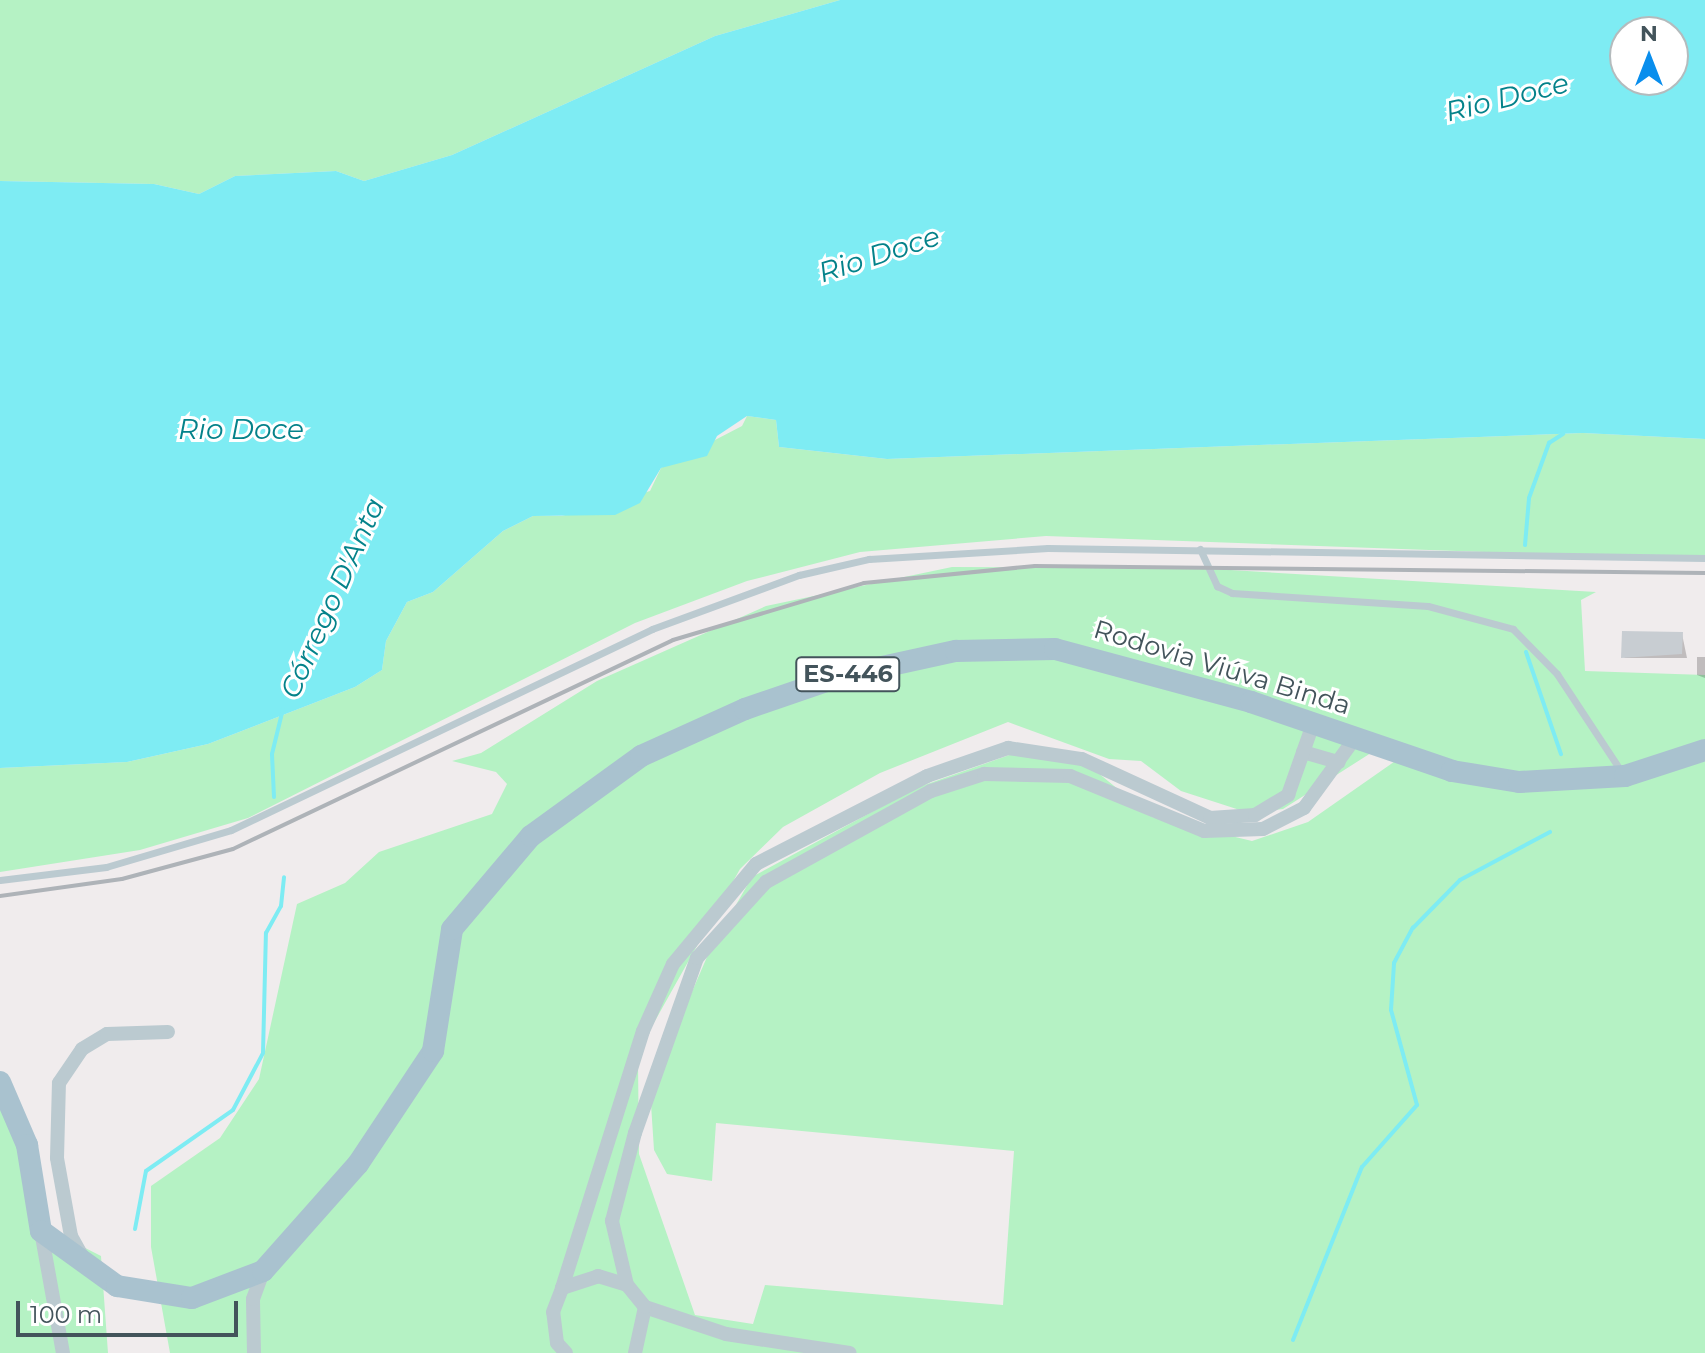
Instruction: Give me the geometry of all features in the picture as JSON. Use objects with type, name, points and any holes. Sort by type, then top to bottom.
[{"type":"main road","name":"Rodovia Viúva Binda","points":[[41,1231],[117,1286],[192,1298],[263,1271],[358,1164],[427,1063],[444,1014],[448,945],[461,914],[546,822],[641,756],[841,676],[956,651],[1019,648],[1154,672],[1452,771],[1519,782],[1625,776],[1705,750]]},
{"type":"main road","points":[[0,1082],[27,1145],[41,1231]]},
{"type":"street","points":[[566,1353],[557,1343],[553,1312],[628,1080],[673,964],[698,927],[756,864],[962,760],[1028,747],[1082,759],[1142,791],[1226,821],[1255,815],[1288,795],[1313,724]]},
{"type":"street","points":[[850,1353],[726,1334],[645,1307],[627,1285],[612,1221],[651,1085],[697,958],[731,913],[778,875],[931,791],[984,774],[1070,776],[1170,821],[1233,832],[1263,829],[1304,808],[1355,738]]},
{"type":"street","points":[[1303,752],[1339,762]]},
{"type":"street","points":[[86,1263],[64,1205],[54,1132],[59,1083],[82,1049],[107,1034],[168,1032]]},
{"type":"street","points":[[628,1080],[651,1085]]},
{"type":"street","points":[[41,1231],[63,1353]]},
{"type":"street","points":[[254,1353],[253,1299],[263,1271]]},
{"type":"street","points":[[562,1288],[598,1276],[627,1285]]},
{"type":"street","points":[[635,1353],[645,1307]]},
{"type":"lane","points":[[0,880],[106,867],[231,830],[346,781],[595,654],[799,575],[869,559],[973,549],[1200,549],[1705,558]]},
{"type":"lane","points":[[1200,549],[1217,586],[1232,593],[1428,606],[1513,629],[1557,674],[1625,776]]},
{"type":"green space","points":[[0,0],[840,0],[715,36],[452,155],[364,181],[336,171],[235,176],[199,194],[154,184],[0,181]]},
{"type":"green space","points":[[747,416],[776,420],[779,447],[887,459],[1583,433],[1705,439],[1705,560],[1046,536],[860,552],[747,581],[635,623],[248,818],[140,850],[0,872],[0,768],[127,762],[208,744],[355,687],[382,670],[386,641],[407,602],[433,592],[503,531],[533,516],[562,516],[650,491],[661,468],[742,426]]},
{"type":"green space","points":[[952,567],[1197,568],[1596,592],[1581,600],[1585,671],[1705,675],[1705,1353],[170,1353],[151,1247],[151,1186],[220,1138],[259,1079],[297,904],[345,883],[379,852],[492,814],[507,784],[496,772],[452,761],[481,753],[597,681],[766,606]],"holes":[[[1008,722],[1109,759],[1141,761],[1181,791],[1249,813],[1283,809],[1385,744],[1401,757],[1308,822],[1252,841],[1152,817],[1097,772],[1065,758],[1015,753],[916,788],[752,877],[710,950],[650,1089],[654,1150],[667,1174],[712,1181],[716,1123],[1014,1151],[1003,1305],[765,1285],[753,1324],[695,1315],[639,1154],[638,1063],[651,1028],[740,869],[783,827],[880,773]]]},
{"type":"green space","points":[[0,1080],[40,1225],[101,1256],[108,1353],[0,1353]]},
{"type":"water","name":"Rio Doce","points":[[840,0],[1705,0],[1705,439],[1583,433],[887,459],[779,447],[776,420],[747,416],[717,436],[707,456],[661,468],[640,503],[615,515],[533,516],[503,531],[433,592],[407,602],[386,641],[382,670],[355,687],[208,744],[127,762],[0,768],[0,181],[154,184],[199,194],[235,176],[336,171],[364,181],[452,155],[715,36]]},
{"type":"building","points":[[1622,631],[1683,632],[1682,654],[1621,658]]},
{"type":"waterway","points":[[1525,545],[1529,498],[1549,443],[1563,434]]},
{"type":"waterway","points":[[1526,652],[1561,754]]},
{"type":"waterway","name":"Córrego D'Anta","points":[[274,797],[272,754],[283,709]]},
{"type":"waterway","points":[[1293,1340],[1362,1167],[1417,1105],[1391,1010],[1394,963],[1413,928],[1460,880],[1550,832]]},
{"type":"waterway","name":"Córrego D'Anta","points":[[135,1229],[146,1171],[233,1110],[263,1053],[266,933],[281,906],[284,877]]},
{"type":"railway","points":[[0,896],[122,879],[233,849],[673,640],[864,583],[1035,566],[1705,573]]}]
